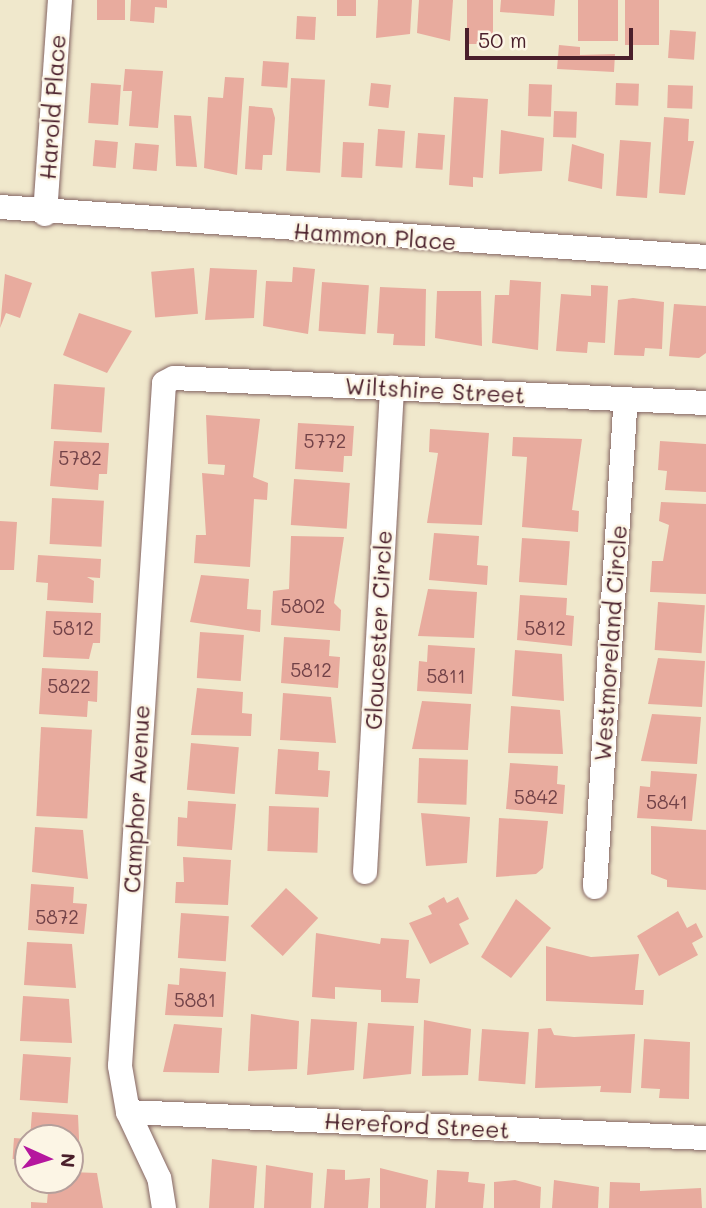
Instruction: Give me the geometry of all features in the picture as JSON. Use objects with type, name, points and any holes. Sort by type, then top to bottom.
[{"type":"street","name":"Harold Place","points":[[45,214],[60,0]]},
{"type":"street","name":"Hammon Place","points":[[0,207],[45,214],[706,257]]},
{"type":"street","name":"Wiltshire Street","points":[[164,383],[174,378],[706,403]]},
{"type":"street","name":"Camphor Avenue","points":[[164,383],[120,1066],[128,1112],[159,1178],[164,1208]]},
{"type":"street","name":"Gloucester Circle","points":[[365,872],[392,388]]},
{"type":"street","name":"Westmoreland Circle","points":[[595,887],[626,399]]},
{"type":"street","name":"Hereford Street","points":[[128,1112],[706,1138]]},
{"type":"building","points":[[97,0],[125,0],[125,20],[97,20]]},
{"type":"building","points":[[131,0],[167,0],[167,8],[155,7],[154,23],[130,21]]},
{"type":"building","points":[[337,0],[356,0],[356,16],[337,16]]},
{"type":"building","points":[[378,0],[412,0],[410,34],[376,38]]},
{"type":"building","points":[[419,0],[453,0],[450,41],[417,33]]},
{"type":"building","points":[[467,0],[493,0],[493,44],[467,44]]},
{"type":"building","points":[[501,0],[555,0],[554,16],[500,12]]},
{"type":"building","points":[[578,0],[618,0],[618,41],[578,41]]},
{"type":"building","points":[[625,0],[659,0],[659,45],[625,45]]},
{"type":"building","points":[[297,16],[316,17],[315,40],[296,39]]},
{"type":"building","points":[[670,30],[696,32],[694,60],[668,58]]},
{"type":"building","points":[[559,45],[580,47],[580,55],[615,54],[614,72],[557,69]]},
{"type":"building","points":[[263,61],[289,63],[287,88],[261,86]]},
{"type":"building","points":[[125,69],[163,71],[158,128],[129,126],[132,91],[123,91]]},
{"type":"building","points":[[225,77],[244,78],[237,175],[204,168],[208,97],[223,98]]},
{"type":"building","points":[[291,78],[325,80],[320,173],[286,171]]},
{"type":"building","points":[[91,83],[121,85],[118,125],[88,123]]},
{"type":"building","points":[[371,83],[391,85],[388,108],[369,106]]},
{"type":"building","points":[[616,83],[639,84],[638,106],[615,105]]},
{"type":"building","points":[[529,84],[552,85],[551,117],[528,116]]},
{"type":"building","points":[[668,85],[693,86],[692,109],[667,108]]},
{"type":"building","points":[[454,97],[488,99],[483,178],[473,177],[473,187],[449,185]]},
{"type":"building","points":[[249,106],[272,108],[275,118],[272,155],[263,155],[262,170],[245,169]]},
{"type":"building","points":[[554,111],[577,112],[576,138],[553,137]]},
{"type":"building","points":[[174,115],[191,116],[197,167],[176,166]]},
{"type":"building","points":[[664,117],[689,119],[688,141],[694,141],[685,195],[659,193]]},
{"type":"building","points":[[378,129],[405,131],[402,168],[375,166]]},
{"type":"building","points":[[501,130],[544,138],[542,171],[499,174]]},
{"type":"building","points":[[418,133],[445,135],[442,170],[416,168]]},
{"type":"building","points":[[95,140],[118,142],[116,168],[93,166]]},
{"type":"building","points":[[620,140],[651,142],[647,198],[616,196]]},
{"type":"building","points":[[343,142],[364,143],[362,178],[341,177]]},
{"type":"building","points":[[135,143],[159,145],[157,171],[133,169]]},
{"type":"building","points":[[572,144],[604,154],[602,189],[568,181]]},
{"type":"building","points":[[293,267],[315,269],[308,334],[263,326],[266,281],[292,282]]},
{"type":"building","points":[[194,268],[198,314],[155,318],[151,272]]},
{"type":"building","points":[[210,268],[257,270],[254,318],[205,320]]},
{"type":"building","points":[[5,274],[32,283],[20,318],[6,313],[0,328]]},
{"type":"building","points":[[510,280],[541,282],[538,350],[492,343],[495,295],[509,295]]},
{"type":"building","points":[[322,282],[369,285],[365,334],[319,331]]},
{"type":"building","points":[[591,285],[608,286],[605,343],[588,342],[587,353],[556,351],[561,294],[591,296]]},
{"type":"building","points":[[380,287],[426,289],[425,346],[393,345],[394,334],[377,333]]},
{"type":"building","points":[[437,291],[481,291],[482,346],[435,338]]},
{"type":"building","points":[[633,298],[664,302],[662,349],[645,348],[644,356],[614,355],[618,300]]},
{"type":"building","points":[[674,304],[706,306],[706,353],[699,358],[669,356]]},
{"type":"building","points":[[79,313],[132,331],[107,373],[63,355]]},
{"type":"building","points":[[54,384],[105,388],[102,432],[51,429]]},
{"type":"building","points":[[206,415],[260,419],[253,477],[268,483],[267,500],[254,499],[250,567],[194,563],[196,535],[206,535],[202,473],[224,475],[225,465],[208,464]]},
{"type":"building","points":[[298,423],[354,426],[352,456],[344,456],[343,472],[295,469]]},
{"type":"building","points":[[430,429],[489,433],[482,525],[427,523],[438,453],[429,452]]},
{"type":"building","points":[[513,437],[582,439],[572,510],[579,511],[578,532],[522,527],[527,457],[512,456]]},
{"type":"building","points":[[54,441],[109,443],[107,474],[99,474],[98,490],[50,486]]},
{"type":"building","points":[[660,441],[706,444],[706,492],[665,490],[667,471],[658,470]]},
{"type":"building","points":[[294,479],[350,483],[347,529],[291,525]]},
{"type":"building","points":[[52,498],[104,501],[102,547],[50,544]]},
{"type":"building","points":[[661,502],[706,504],[706,594],[650,592],[652,561],[663,561],[669,525],[659,521]]},
{"type":"building","points":[[0,521],[17,522],[14,570],[0,570]]},
{"type":"building","points":[[434,533],[479,536],[477,565],[488,566],[487,585],[429,580]]},
{"type":"building","points":[[291,536],[344,537],[334,603],[341,610],[340,631],[271,625],[273,591],[289,589]]},
{"type":"building","points":[[522,538],[570,541],[567,585],[519,582]]},
{"type":"building","points":[[38,555],[101,559],[100,578],[87,577],[94,581],[93,603],[47,600],[48,583],[36,582]]},
{"type":"building","points":[[201,575],[249,579],[247,609],[261,610],[260,632],[190,622]]},
{"type":"building","points":[[428,589],[477,592],[474,638],[418,636]]},
{"type":"building","points":[[520,595],[567,598],[566,615],[574,616],[572,646],[517,640]]},
{"type":"building","points":[[658,602],[705,605],[702,653],[655,650]]},
{"type":"building","points":[[46,611],[101,613],[100,643],[93,643],[89,659],[43,657]]},
{"type":"building","points":[[200,632],[244,635],[241,681],[197,678]]},
{"type":"building","points":[[284,637],[330,640],[329,656],[340,657],[338,688],[281,683]]},
{"type":"building","points":[[428,645],[475,648],[472,694],[417,691],[419,661],[427,662]]},
{"type":"building","points":[[515,650],[562,654],[564,701],[512,696]]},
{"type":"building","points":[[658,658],[705,661],[702,707],[648,704]]},
{"type":"building","points":[[42,668],[98,671],[97,702],[88,701],[87,717],[39,714]]},
{"type":"building","points":[[197,688],[243,692],[242,713],[252,714],[251,736],[191,735]]},
{"type":"building","points":[[283,693],[331,697],[336,743],[280,740]]},
{"type":"building","points":[[422,701],[471,704],[468,750],[412,749]]},
{"type":"building","points":[[511,706],[560,710],[563,754],[508,753]]},
{"type":"building","points":[[652,714],[701,717],[697,764],[641,761]]},
{"type":"building","points":[[41,727],[92,730],[87,819],[36,816]]},
{"type":"building","points":[[191,743],[239,747],[235,794],[187,790]]},
{"type":"building","points":[[278,749],[319,752],[318,770],[330,771],[328,797],[275,794]]},
{"type":"building","points":[[419,758],[468,760],[466,805],[417,803]]},
{"type":"building","points":[[510,763],[558,766],[557,784],[565,785],[563,814],[506,809]]},
{"type":"building","points":[[651,771],[697,774],[692,821],[637,818],[640,786],[650,787]]},
{"type":"building","points":[[188,801],[236,804],[232,850],[177,846],[178,817],[187,818]]},
{"type":"building","points":[[269,806],[319,808],[317,853],[267,851]]},
{"type":"building","points":[[421,813],[470,817],[467,863],[426,866]]},
{"type":"building","points":[[499,818],[548,821],[543,868],[536,874],[496,877]]},
{"type":"building","points":[[651,826],[706,830],[706,890],[667,887],[667,880],[651,874]]},
{"type":"building","points":[[35,827],[83,830],[88,879],[32,872]]},
{"type":"building","points":[[183,857],[231,860],[228,905],[175,903],[176,882],[184,882]]},
{"type":"building","points":[[31,884],[74,887],[73,903],[87,904],[84,934],[28,930]]},
{"type":"building","points":[[286,888],[318,918],[283,956],[251,926]]},
{"type":"building","points":[[444,897],[447,903],[458,897],[469,919],[459,924],[469,944],[430,964],[409,923],[432,914],[428,906]]},
{"type":"building","points":[[516,899],[551,928],[511,978],[481,957]]},
{"type":"building","points":[[678,911],[687,928],[696,923],[703,937],[692,943],[698,955],[659,976],[637,936]]},
{"type":"building","points":[[181,913],[229,916],[226,961],[178,958]]},
{"type":"building","points":[[316,933],[380,944],[381,938],[409,940],[406,978],[420,979],[418,1003],[381,1002],[381,990],[335,987],[335,999],[312,997]]},
{"type":"building","points":[[27,942],[72,944],[76,988],[24,985]]},
{"type":"building","points":[[546,946],[591,957],[639,954],[635,990],[644,990],[643,1005],[546,1001]]},
{"type":"building","points":[[180,968],[226,972],[223,1017],[165,1015],[168,984],[179,985]]},
{"type":"building","points":[[23,996],[69,999],[72,1043],[20,1041]]},
{"type":"building","points":[[251,1014],[299,1021],[297,1069],[248,1071]]},
{"type":"building","points":[[311,1019],[357,1022],[354,1070],[307,1075]]},
{"type":"building","points":[[424,1020],[471,1029],[468,1075],[422,1076]]},
{"type":"building","points":[[368,1023],[414,1026],[411,1074],[363,1079]]},
{"type":"building","points":[[174,1024],[222,1028],[219,1073],[163,1072]]},
{"type":"building","points":[[551,1028],[554,1035],[574,1037],[635,1034],[631,1093],[600,1092],[601,1086],[535,1088],[538,1029]]},
{"type":"building","points":[[482,1029],[529,1032],[525,1084],[478,1081]]},
{"type":"building","points":[[644,1039],[690,1042],[689,1099],[659,1098],[660,1089],[641,1088]]},
{"type":"building","points":[[23,1054],[71,1057],[68,1103],[20,1100]]},
{"type":"building","points":[[32,1112],[78,1115],[78,1124],[31,1124]]},
{"type":"building","points":[[212,1159],[257,1166],[254,1208],[209,1208]]},
{"type":"building","points":[[266,1165],[313,1173],[311,1208],[264,1208]]},
{"type":"building","points":[[380,1168],[428,1180],[426,1208],[380,1208]]},
{"type":"building","points":[[327,1169],[345,1170],[345,1180],[370,1178],[368,1208],[324,1208]]},
{"type":"building","points":[[437,1170],[469,1172],[468,1182],[485,1184],[483,1208],[435,1208]]},
{"type":"building","points":[[84,1173],[97,1173],[103,1208],[31,1208],[31,1202],[47,1203],[48,1194],[84,1194]]},
{"type":"building","points":[[515,1180],[541,1187],[540,1208],[494,1208],[494,1182]]},
{"type":"building","points":[[554,1180],[599,1187],[598,1208],[552,1208]]},
{"type":"building","points":[[610,1182],[640,1183],[640,1191],[701,1188],[702,1208],[609,1208]]}]
